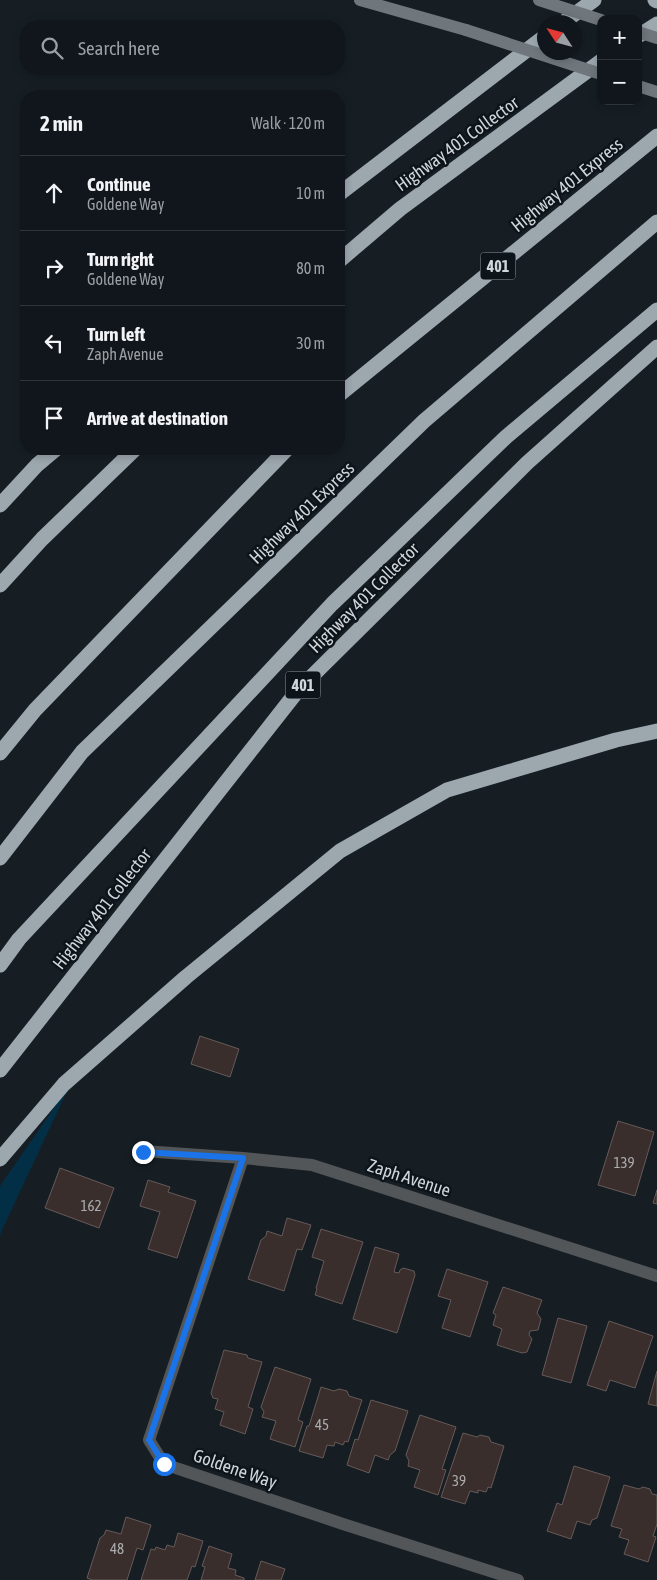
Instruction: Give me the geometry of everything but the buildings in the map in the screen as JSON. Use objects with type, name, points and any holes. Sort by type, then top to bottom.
[{"type":"highway","points":[[574,15],[594,0]]},
{"type":"highway","points":[[642,33],[657,24]]},
{"type":"highway","points":[[345,189],[537,42]]},
{"type":"highway","name":"Highway 401 Collector","points":[[345,256],[400,209],[597,64]]},
{"type":"highway","name":"Highway 401 Express","points":[[345,391],[657,136]]},
{"type":"highway","name":"Highway 401 Express","points":[[0,858],[82,752],[424,421],[657,222]]},
{"type":"highway","points":[[0,965],[19,939],[332,604],[506,437],[657,310]]},
{"type":"highway","name":"Highway 401 Collector","points":[[0,1070],[299,688],[527,463],[657,347]]},
{"type":"highway","points":[[0,505],[50,455]]},
{"type":"highway","points":[[0,585],[42,539],[129,455]]},
{"type":"highway","points":[[0,753],[35,710],[281,455]]},
{"type":"highway","points":[[0,1159],[64,1084],[186,977],[340,852],[447,790],[616,740],[657,731]]},
{"type":"main road","points":[[360,0],[466,30],[597,73]]},
{"type":"main road","points":[[539,0],[597,19]]},
{"type":"main road","points":[[642,33],[657,38]]},
{"type":"main road","points":[[642,87],[657,92]]},
{"type":"street","name":"Zaph Avenue","points":[[143,1152],[243,1158],[312,1165],[657,1276]]},
{"type":"street","name":"Goldene Way","points":[[243,1158],[149,1440],[164,1464],[518,1580]]},
{"type":"shaded area","points":[[70,1085],[2,1230],[0,1236],[0,1186]]},
{"type":"route","points":[[143,1152],[243,1158],[149,1440],[164,1464]]}]
